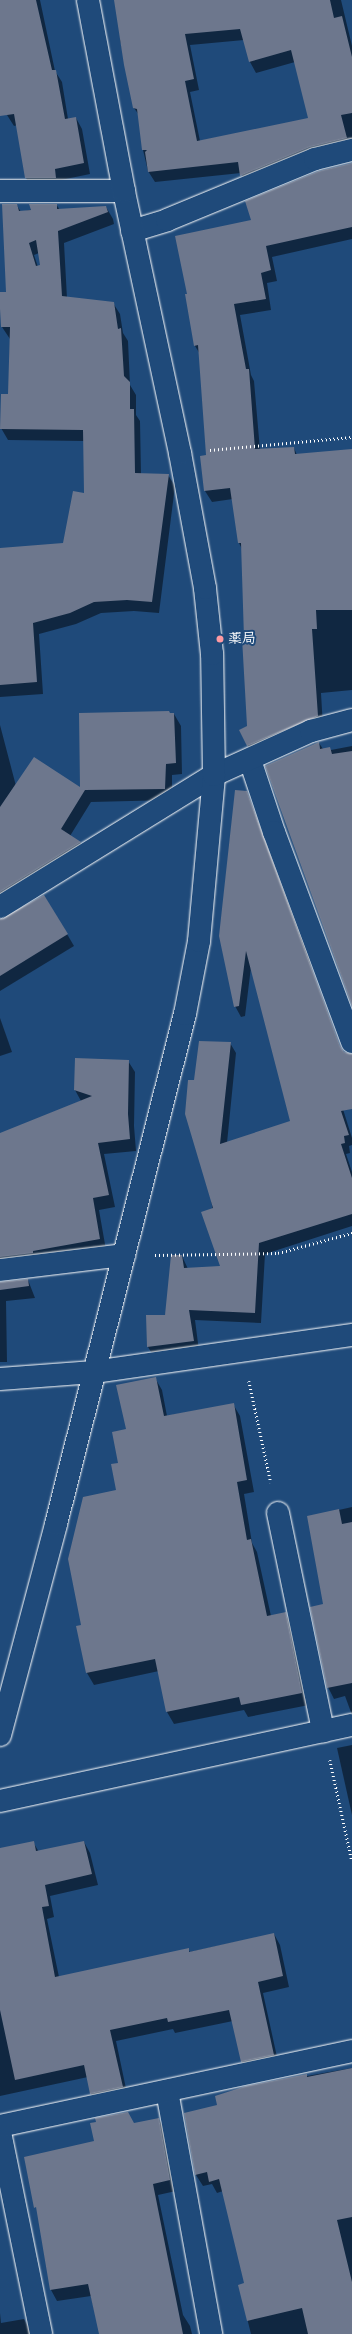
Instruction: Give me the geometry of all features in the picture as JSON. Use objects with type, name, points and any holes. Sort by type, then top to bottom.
[{"type":"street","points":[[0,1735],[56,1524],[185,1014],[194,963],[214,776],[212,654],[205,588],[180,453],[124,191],[88,0]]},
{"type":"street","points":[[132,231],[167,220],[315,159],[352,150]]},
{"type":"street","points":[[0,191],[124,191]]},
{"type":"street","points":[[0,906],[214,776],[311,731],[352,720]]},
{"type":"street","points":[[250,760],[274,832],[352,1042]]},
{"type":"street","points":[[0,1270],[124,1255]]},
{"type":"street","points":[[0,1379],[94,1372],[352,1336]]},
{"type":"street","points":[[278,1513],[323,1731]]},
{"type":"street","points":[[0,1801],[352,1725]]},
{"type":"street","points":[[0,2126],[352,2051]]},
{"type":"street","points":[[167,2091],[211,2334]]},
{"type":"street","points":[[0,2132],[41,2334]]},
{"type":"path","points":[[180,453],[352,437]]},
{"type":"path","points":[[124,1255],[278,1253],[352,1233]]},
{"type":"path","points":[[243,1352],[278,1513]]},
{"type":"path","points":[[323,1731],[352,1861]]},
{"type":"building","points":[[0,0],[36,0],[52,70],[56,70],[65,119],[76,117],[84,163],[55,169],[56,178],[25,178],[14,114],[0,116]]},
{"type":"building","points":[[114,0],[330,0],[334,18],[342,16],[352,57],[352,113],[341,115],[347,138],[310,147],[240,176],[238,162],[148,172],[145,152],[147,150],[142,150],[137,109],[133,108],[124,65]],"holes":[[[240,29],[249,62],[291,50],[308,118],[197,141],[185,81],[194,79],[185,34]]]},
{"type":"building","points":[[352,163],[352,227],[266,246],[271,270],[261,273],[266,299],[234,304],[246,369],[249,369],[255,449],[294,447],[295,454],[352,449],[352,610],[316,610],[317,629],[312,629],[318,716],[247,746],[239,730],[247,726],[242,638],[244,638],[241,543],[238,543],[230,488],[204,491],[200,456],[206,455],[198,345],[194,346],[185,294],[187,294],[175,236],[251,220],[245,201],[319,171]]},
{"type":"building","points":[[2,204],[17,204],[19,211],[31,210],[29,204],[57,204],[57,209],[106,206],[108,212],[58,231],[62,296],[114,302],[118,329],[121,328],[124,376],[130,382],[130,409],[134,409],[135,473],[169,474],[152,602],[127,600],[94,602],[70,613],[33,623],[37,682],[0,685],[0,548],[63,543],[73,491],[84,493],[83,430],[0,429],[1,394],[8,394],[10,327],[1,327],[0,309],[0,292],[6,292]],"holes":[[[36,240],[40,265],[36,266],[29,243]]]},
{"type":"building","points":[[169,711],[170,713],[174,713],[176,763],[166,764],[165,789],[85,790],[61,829],[81,842],[0,892],[0,807],[34,757],[80,787],[79,713]]},
{"type":"building","points":[[319,742],[320,749],[330,747],[332,754],[352,751],[352,1006],[265,766]]},
{"type":"building","points":[[235,790],[247,791],[340,1046],[344,1052],[352,1054],[352,1109],[341,1111],[349,1135],[344,1136],[345,1143],[341,1144],[352,1178],[352,1214],[259,1243],[255,1313],[189,1310],[194,1341],[147,1347],[146,1315],[165,1315],[171,1255],[182,1255],[184,1268],[220,1266],[201,1212],[213,1208],[185,1114],[188,1080],[194,1080],[199,1041],[231,1042],[220,1144],[290,1121],[246,951],[239,1006],[234,1007],[219,936]]},
{"type":"building","points":[[44,895],[68,934],[0,976],[0,919]]},
{"type":"building","points":[[75,1058],[129,1060],[128,1114],[130,1139],[98,1143],[109,1195],[93,1198],[100,1239],[33,1251],[33,1253],[0,1257],[0,1133],[92,1096],[74,1090]]},
{"type":"building","points":[[28,1279],[29,1286],[0,1290],[0,1282]]},
{"type":"building","points":[[156,1377],[164,1416],[234,1403],[247,1480],[237,1482],[247,1540],[251,1539],[267,1616],[286,1612],[302,1693],[241,1705],[239,1697],[166,1712],[155,1659],[86,1673],[76,1626],[81,1625],[68,1559],[83,1497],[116,1490],[111,1464],[118,1463],[112,1432],[126,1429],[116,1385]]},
{"type":"building","points":[[339,1509],[342,1524],[352,1522],[352,1683],[327,1688],[310,1607],[323,1604],[307,1516]]},
{"type":"building","points":[[34,1841],[36,1851],[84,1841],[92,1874],[45,1885],[49,1906],[42,1907],[55,1977],[189,1948],[189,1952],[274,1933],[283,1976],[258,1982],[274,2055],[241,2062],[229,2010],[168,2022],[167,2018],[110,2030],[123,2087],[90,2094],[84,2065],[15,2080],[0,2010],[0,1848]]},
{"type":"building","points":[[352,2068],[352,2217],[337,2220],[352,2282],[352,2334],[308,2334],[302,2308],[247,2321],[238,2285],[244,2283],[219,2179],[209,2182],[207,2172],[195,2175],[184,2113],[217,2105],[215,2096],[246,2086],[307,2074],[307,2077]]},
{"type":"building","points":[[128,2112],[134,2123],[159,2118],[170,2180],[153,2184],[183,2334],[99,2334],[88,2284],[50,2290],[36,2207],[34,2208],[24,2157],[94,2141],[90,2123],[96,2122],[95,2118]]},
{"type":"place","name":"薬局","points":[[220,639]]}]
